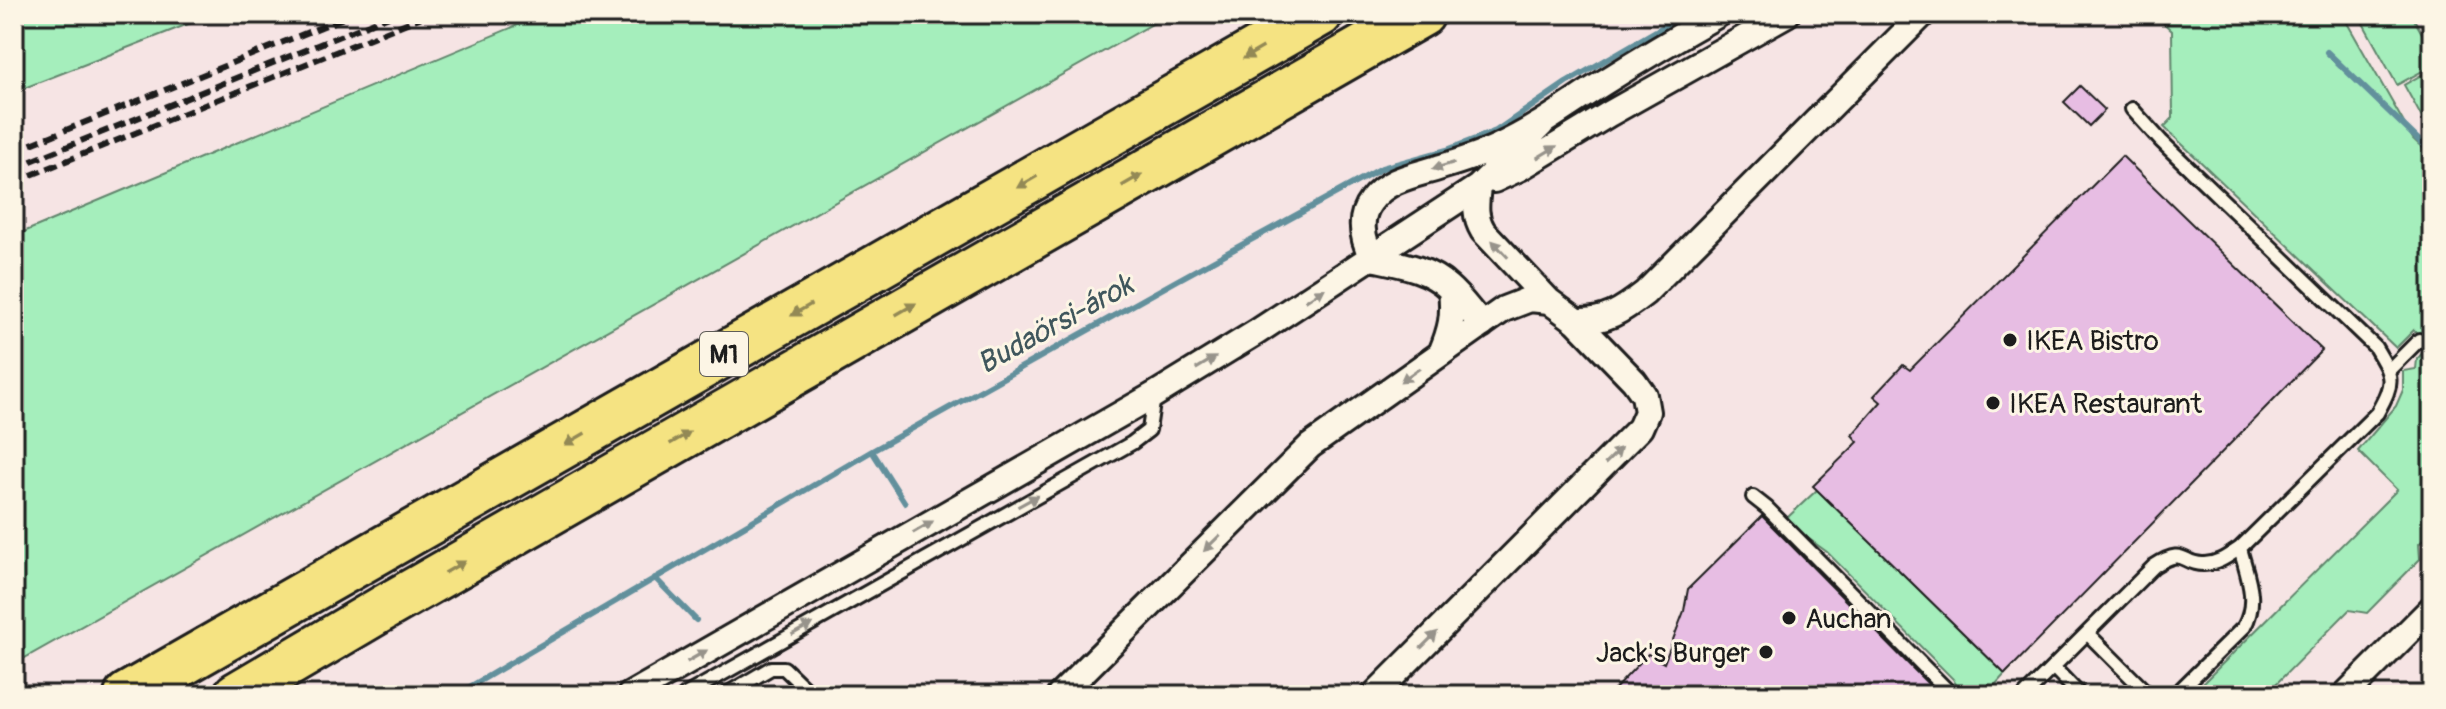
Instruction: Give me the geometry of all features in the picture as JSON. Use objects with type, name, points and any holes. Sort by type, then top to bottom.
[{"type":"highway","name":"M1","points":[[127,695],[1320,14]]},
{"type":"highway","name":"M1","points":[[236,695],[1422,14]]},
{"type":"highway","points":[[269,695],[387,606]]},
{"type":"street","points":[[1372,258],[1363,239],[1363,217],[1371,201],[1382,191],[1400,179],[1467,159],[1541,125],[1602,83],[1719,14]]},
{"type":"street","points":[[630,695],[1154,395],[1372,258],[1478,187],[1520,168],[1787,14]]},
{"type":"street","points":[[1576,321],[1602,320],[1621,312],[1645,293],[1923,14]]},
{"type":"street","points":[[1374,695],[1640,428],[1647,412],[1644,395],[1618,364],[1576,321],[1549,301],[1477,222],[1478,187],[1541,125]]},
{"type":"street","points":[[1372,258],[1431,275],[1451,290],[1482,325]]},
{"type":"street","points":[[1441,353],[1452,328],[1451,290]]},
{"type":"street","points":[[1060,695],[1310,446],[1504,309],[1530,299],[1549,301]]},
{"type":"street","points":[[1618,364],[1615,341],[1621,312]]},
{"type":"street","points":[[2345,695],[2429,617]]},
{"type":"lane","points":[[2025,695],[2154,566],[2167,558],[2182,556],[2200,565],[2221,561],[2240,548],[2377,413],[2390,382],[2389,370],[2375,347],[2161,141],[2132,109]]},
{"type":"lane","points":[[2389,370],[2419,340]]},
{"type":"lane","points":[[685,695],[1132,443],[1149,430],[1154,395]]},
{"type":"lane","points":[[1753,497],[1952,695]]},
{"type":"lane","points":[[2175,695],[2244,627],[2251,614],[2253,597],[2240,548]]},
{"type":"lane","points":[[2087,633],[2149,695]]},
{"type":"lane","points":[[2053,667],[2080,695]]},
{"type":"lane","points":[[725,695],[771,668],[784,668],[812,695]]},
{"type":"green space","points":[[14,14],[214,14],[14,92]]},
{"type":"green space","points":[[544,14],[1170,14],[14,664],[14,236]]},
{"type":"green space","points":[[2154,14],[2342,14],[2413,139],[2432,157],[2432,531],[2419,544],[2420,559],[2367,613],[2349,610],[2265,695],[2191,695],[2397,490],[2358,451],[2396,406],[2403,390],[2403,371],[2416,369],[2417,359],[2430,345],[2414,330],[2396,348],[2164,127],[2173,118],[2172,31]]},
{"type":"green space","points":[[2358,14],[2411,14],[2432,51],[2432,66],[2397,85]]},
{"type":"green space","points":[[2432,69],[2432,136],[2404,85]]},
{"type":"green space","points":[[1817,490],[2005,674],[1986,695],[1962,695],[1953,679],[1827,552],[1794,528],[1787,518]]},
{"type":"building","points":[[2080,86],[2105,110],[2089,126],[2064,102]]},
{"type":"building","points":[[2122,156],[2322,350],[2005,674],[1813,486],[1858,442],[1852,435],[1881,402],[1874,396],[1903,365],[1910,370]]},
{"type":"building","name":"Auchan","points":[[1762,516],[1939,695],[1609,695],[1648,654],[1664,663],[1684,611],[1688,589]]},
{"type":"waterway","name":"Budaörsi-árok","points":[[456,695],[872,451],[1176,281],[1382,168],[1447,150],[1496,131],[1566,83],[1685,14]]},
{"type":"waterway","name":"Budaörsi-árok","points":[[2327,52],[2432,153]]},
{"type":"waterway","points":[[872,451],[905,503]]},
{"type":"waterway","points":[[655,578],[696,620]]},
{"type":"railway","points":[[14,151],[353,14]]},
{"type":"railway","points":[[14,168],[394,14]]},
{"type":"railway","points":[[14,182],[429,14]]},
{"type":"place","name":"IKEA Bistro","points":[[2010,340]]},
{"type":"place","name":"IKEA Restaurant","points":[[1993,403]]},
{"type":"place","name":"Auchan","points":[[1789,618]]},
{"type":"place","name":"Jack's Burger","points":[[1766,652]]}]
